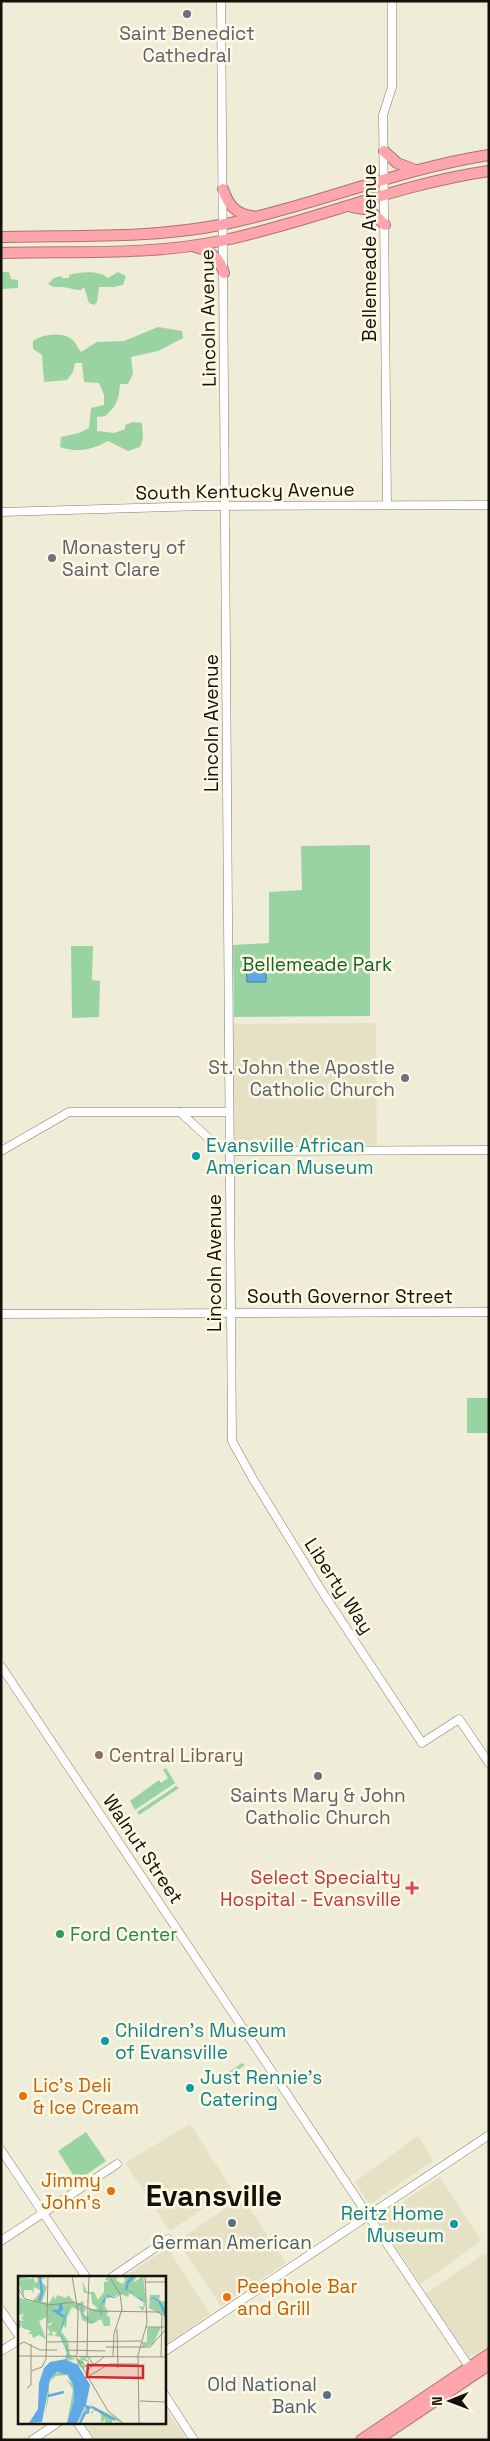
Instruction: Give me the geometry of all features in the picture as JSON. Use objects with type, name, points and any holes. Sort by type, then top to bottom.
[{"type":"highway","points":[[384,151],[397,163],[414,170]]},
{"type":"highway","points":[[1,237],[148,234],[224,225],[414,170],[489,155]]},
{"type":"highway","points":[[1,253],[149,250],[224,241],[438,181],[489,171]]},
{"type":"highway","points":[[223,189],[228,202],[236,211],[244,215],[258,216]]},
{"type":"highway","points":[[348,206],[370,210],[385,225]]},
{"type":"highway","points":[[192,246],[211,252],[220,262],[224,273]]},
{"type":"highway","points":[[377,2440],[471,2371],[489,2354]]},
{"type":"highway","points":[[361,2440],[471,2371],[489,2365]]},
{"type":"street","name":"Lincoln Avenue","points":[[221,1],[232,1444]]},
{"type":"street","name":"Bellemeade Avenue","points":[[387,505],[383,115],[392,88],[392,1]]},
{"type":"street","name":"South Kentucky Avenue","points":[[1,512],[226,506],[489,505]]},
{"type":"street","points":[[1,1151],[69,1112],[230,1112]]},
{"type":"street","points":[[180,1112],[216,1145],[229,1151],[489,1150]]},
{"type":"street","name":"South Governor Street","points":[[1,1314],[489,1312]]},
{"type":"street","name":"Liberty Way","points":[[232,1444],[323,1593],[422,1743],[459,1719],[489,1763]]},
{"type":"street","name":"Walnut Street","points":[[1,1666],[369,2215],[471,2371]]},
{"type":"street","points":[[165,2351],[489,2135]]},
{"type":"street","points":[[1,2150],[85,2276]]},
{"type":"street","points":[[1,2241],[117,2164]]},
{"type":"street","points":[[113,2276],[168,2239]]},
{"type":"street","points":[[1,2310],[18,2336]]},
{"type":"street","points":[[1,2351],[18,2339]]},
{"type":"street","points":[[165,2396],[194,2440]]},
{"type":"street","points":[[32,2440],[56,2424]]},
{"type":"street","points":[[79,2424],[89,2440]]},
{"type":"shaded area","points":[[376,1023],[377,1149],[232,1150],[232,1024]]},
{"type":"shaded area","points":[[190,2124],[232,2189],[170,2231],[125,2163]]},
{"type":"shaded area","points":[[416,2137],[419,2137],[433,2161],[372,2203],[368,2203],[355,2182]]},
{"type":"shaded area","points":[[440,2177],[481,2241],[421,2284],[377,2219]]},
{"type":"shaded area","points":[[242,2197],[286,2263],[221,2306],[177,2241]]},
{"type":"shaded area","points":[[169,2247],[176,2262],[210,2314],[165,2345],[165,2276],[126,2276]]},
{"type":"shaded area","points":[[489,2253],[489,2347],[469,2357],[426,2294],[482,2255]]},
{"type":"shaded area","points":[[165,2408],[185,2438],[183,2440],[95,2440],[85,2424],[165,2424]]},
{"type":"green space","points":[[1,272],[9,272],[11,279],[18,280],[18,288],[1,289]]},
{"type":"green space","points":[[118,272],[126,276],[123,285],[99,287],[97,302],[94,305],[89,303],[84,287],[81,290],[77,290],[53,287],[48,284],[54,278],[62,276],[62,278],[69,278],[69,275],[74,274],[94,273],[108,278]]},
{"type":"green space","points":[[158,327],[182,331],[183,338],[158,351],[131,357],[133,374],[128,384],[120,384],[115,405],[105,416],[97,417],[97,431],[114,433],[125,429],[125,425],[133,422],[142,423],[143,439],[140,447],[128,451],[108,441],[85,450],[60,447],[61,437],[79,433],[89,428],[91,408],[104,405],[104,395],[99,383],[84,382],[82,363],[75,363],[73,372],[67,380],[44,382],[42,355],[33,349],[33,341],[50,335],[64,335],[76,344],[81,352],[97,342],[124,341]]},
{"type":"green space","name":"Bellemeade Park","points":[[370,845],[370,1016],[234,1017],[233,945],[269,943],[269,892],[302,890],[301,846]]},
{"type":"green space","points":[[71,946],[93,946],[92,980],[100,981],[99,1017],[72,1018]]},
{"type":"green space","points":[[467,1398],[489,1398],[489,1433],[467,1433]]},
{"type":"green space","points":[[166,1768],[175,1783],[135,1810],[130,1801],[159,1780],[161,1783],[168,1778],[163,1770]]},
{"type":"green space","points":[[176,1786],[179,1788],[139,1815],[137,1812]]},
{"type":"green space","points":[[242,2063],[245,2065],[217,2084],[216,2081]]},
{"type":"green space","points":[[86,2132],[106,2161],[77,2181],[58,2151]]},
{"type":"water","points":[[246,962],[254,963],[254,967],[266,967],[266,982],[247,982]]},
{"type":"place","name":"Saint Benedict Cathedral","points":[[187,14]]},
{"type":"place","name":"Monastery of Saint Clare","points":[[52,558]]},
{"type":"place","name":"St. John the Apostle Catholic Church","points":[[405,1078]]},
{"type":"place","name":"Evansville African American Museum","points":[[196,1156]]},
{"type":"place","name":"Central Library","points":[[99,1755]]},
{"type":"place","name":"Saints Mary & John Catholic Church","points":[[318,1776]]},
{"type":"place","name":"Select Specialty Hospital - Evansville","points":[[412,1888]]},
{"type":"place","name":"Ford Center","points":[[60,1934]]},
{"type":"place","name":"Children's Museum of Evansville","points":[[105,2041]]},
{"type":"place","name":"Just Rennie's Catering","points":[[190,2088]]},
{"type":"place","name":"Lic's Deli & Ice Cream","points":[[23,2096]]},
{"type":"place","name":"Jimmy John's","points":[[111,2191]]},
{"type":"place","name":"German American","points":[[232,2223]]},
{"type":"place","name":"Reitz Home Museum","points":[[454,2224]]},
{"type":"place","name":"Peephole Bar and Grill","points":[[227,2297]]},
{"type":"place","name":"Old National Bank","points":[[327,2395]]},
{"type":"district","name":"Evansville","points":[[214,2195]]}]
